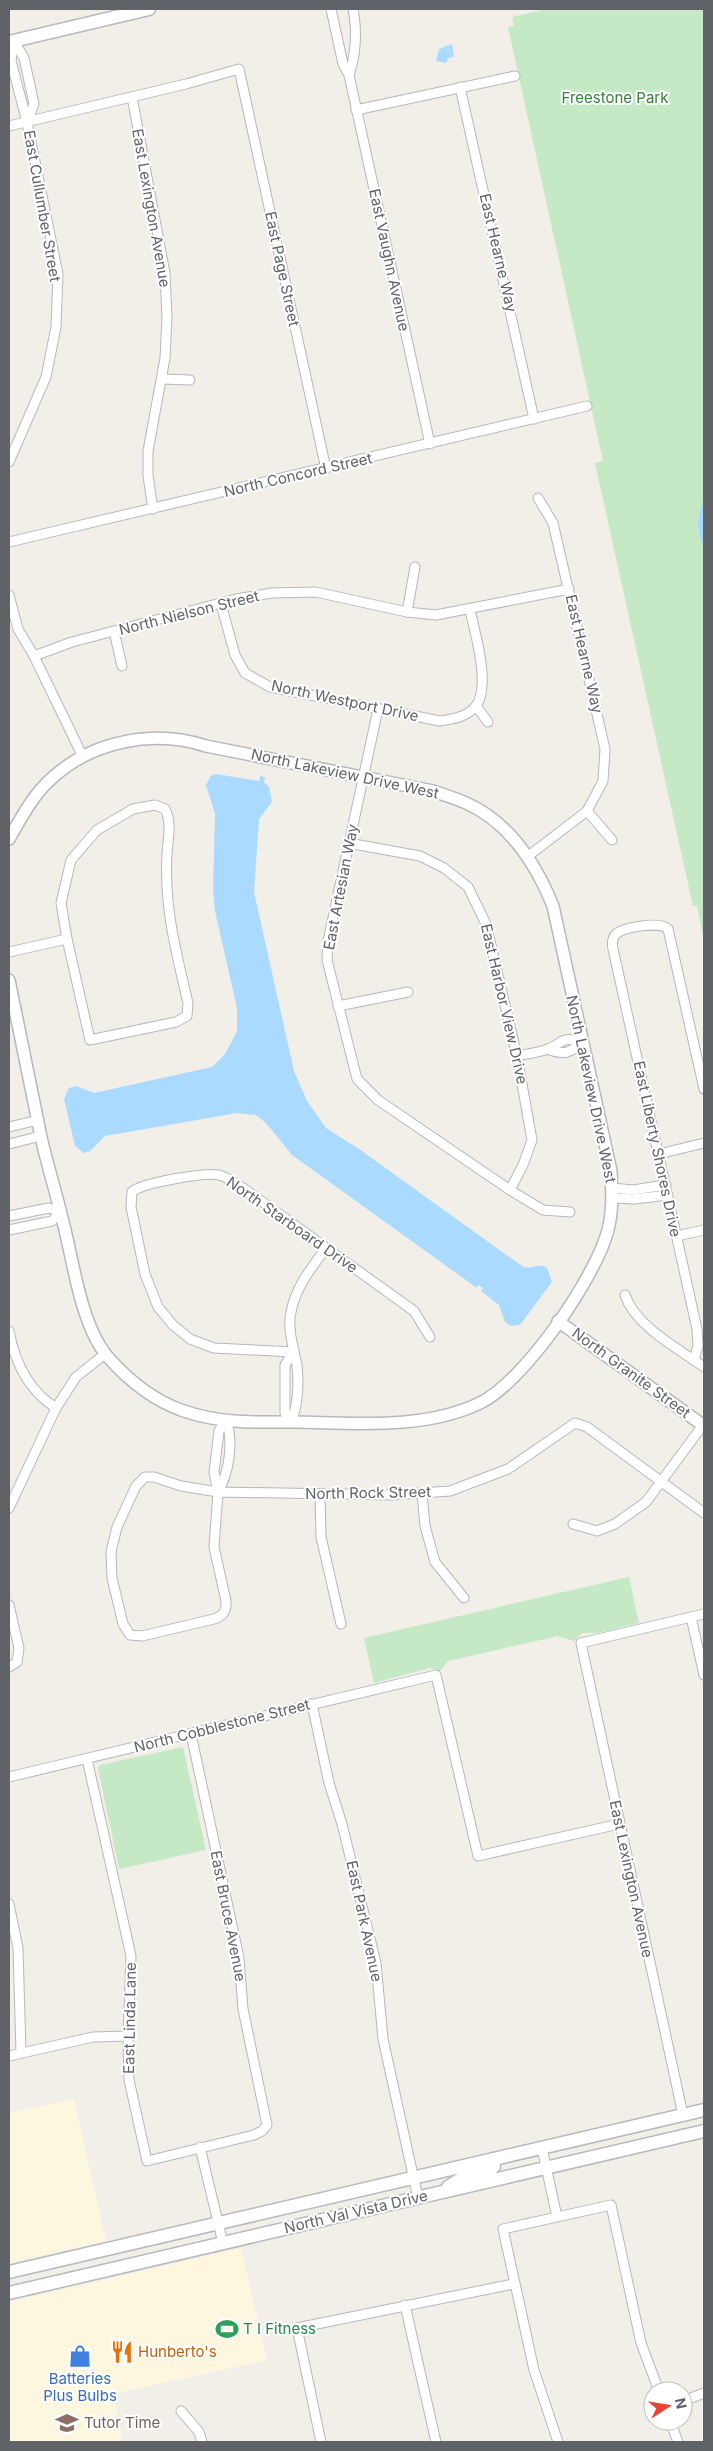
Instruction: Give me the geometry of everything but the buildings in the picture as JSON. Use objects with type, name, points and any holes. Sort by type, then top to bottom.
[{"type":"main road","points":[[11,42],[149,9]]},
{"type":"main road","name":"North Val Vista Drive","points":[[9,2272],[704,2110]]},
{"type":"main road","name":"North Val Vista Drive","points":[[9,2293],[704,2131]]},
{"type":"main road","points":[[439,2192],[462,2178],[493,2169],[493,2159]]},
{"type":"street","name":"East Vaughn Avenue","points":[[332,9],[343,64],[349,76],[430,444]]},
{"type":"street","name":"East Vaughn Avenue","points":[[349,76],[353,63],[356,31],[353,9]]},
{"type":"street","name":"East Cullumber Street","points":[[9,462],[46,377],[56,327],[58,274],[27,122],[34,104],[24,58],[11,42]]},
{"type":"street","name":"East Page Street","points":[[132,97],[239,69],[326,469]]},
{"type":"street","points":[[356,110],[515,76]]},
{"type":"street","name":"East Hearne Way","points":[[460,87],[534,419]]},
{"type":"street","points":[[9,126],[132,97]]},
{"type":"street","name":"East Lexington Avenue","points":[[132,97],[165,273],[167,316],[162,379],[153,415],[148,451],[148,476],[153,509]]},
{"type":"street","points":[[162,379],[190,380]]},
{"type":"street","name":"North Concord Street","points":[[9,542],[326,469],[587,406]]},
{"type":"street","name":"East Hearne Way","points":[[527,857],[587,811],[603,781],[605,749],[553,523],[538,498]]},
{"type":"street","points":[[407,612],[415,567]]},
{"type":"street","name":"North Nielson Street","points":[[34,656],[72,642],[114,631],[221,604],[272,594],[316,592],[407,612],[436,615],[470,610],[569,589]]},
{"type":"street","points":[[9,595],[18,628],[34,656],[82,757]]},
{"type":"street","name":"North Westport Drive","points":[[221,604],[235,655],[245,674],[270,687],[440,721],[461,717],[476,706]]},
{"type":"street","points":[[470,610],[484,680],[476,706],[488,722]]},
{"type":"street","points":[[114,631],[122,666]]},
{"type":"street","name":"East Artesian Way","points":[[378,709],[328,941],[327,960],[357,1080],[378,1100],[510,1190],[544,1210],[570,1212]]},
{"type":"street","name":"North Lakeview Drive West","points":[[9,839],[32,802],[51,779],[82,757],[133,739],[185,739],[206,746],[433,791],[466,803],[495,820],[527,857],[543,882],[553,906],[611,1172],[612,1193],[608,1230],[596,1262],[526,1364],[504,1387],[481,1403],[448,1414],[413,1420],[359,1423],[226,1420],[185,1412],[162,1401],[129,1378],[105,1354],[85,1314],[40,1129]]},
{"type":"street","points":[[155,805],[165,809],[169,819],[166,882],[169,919],[188,1003],[187,1016],[176,1022],[90,1040],[67,939],[61,903],[70,860],[97,830],[134,809],[155,805]]},
{"type":"street","points":[[587,811],[612,840]]},
{"type":"street","name":"East Harbor View Drive","points":[[348,842],[420,856],[444,868],[468,887],[486,924],[517,1056],[532,1140],[523,1165],[510,1190]]},
{"type":"street","name":"East Liberty Shores Drive","points":[[694,1360],[698,1346],[697,1329],[613,950],[613,938],[621,931],[654,924],[665,926],[671,937],[704,1089]]},
{"type":"street","points":[[9,952],[67,939]]},
{"type":"street","points":[[9,980],[40,1129]]},
{"type":"street","points":[[338,1006],[408,992]]},
{"type":"street","points":[[517,1056],[547,1049],[559,1041],[571,1039],[582,1042],[572,1052],[561,1054],[547,1049]]},
{"type":"street","points":[[9,1127],[40,1129]]},
{"type":"street","points":[[9,1144],[40,1129]]},
{"type":"street","points":[[659,1154],[704,1144]]},
{"type":"street","name":"North Starboard Drive","points":[[293,1352],[214,1348],[190,1339],[173,1325],[158,1307],[145,1274],[131,1207],[132,1192],[139,1187],[186,1177],[219,1175],[243,1188],[414,1311],[430,1337]]},
{"type":"street","points":[[612,1193],[666,1185]]},
{"type":"street","points":[[612,1193],[634,1199],[668,1195]]},
{"type":"street","points":[[9,1216],[49,1208],[61,1212],[52,1221],[9,1230]]},
{"type":"street","points":[[677,1236],[704,1230]]},
{"type":"street","points":[[291,1422],[296,1411],[297,1365],[293,1352],[290,1312],[305,1276],[326,1248]]},
{"type":"street","points":[[625,1295],[630,1309],[639,1320],[704,1367]]},
{"type":"street","name":"North Granite Street","points":[[558,1320],[703,1425]]},
{"type":"street","points":[[9,1331],[24,1377],[44,1400],[56,1408]]},
{"type":"street","points":[[9,1508],[56,1408],[76,1377],[105,1354]]},
{"type":"street","points":[[218,1492],[214,1472],[215,1453],[218,1431],[226,1420]]},
{"type":"street","name":"North Rock Street","points":[[218,1492],[214,1547],[226,1601],[224,1613],[214,1619],[138,1637],[130,1635],[124,1624],[112,1578],[111,1552],[114,1535],[132,1494],[138,1482],[145,1477],[154,1477],[181,1486],[218,1492],[422,1494],[450,1491],[508,1469],[575,1423],[587,1427],[662,1481]]},
{"type":"street","points":[[573,1524],[597,1532],[615,1524],[646,1502],[703,1425]]},
{"type":"street","points":[[662,1481],[704,1513]]},
{"type":"street","points":[[320,1494],[321,1536],[341,1624]]},
{"type":"street","points":[[422,1494],[425,1526],[435,1562],[464,1598]]},
{"type":"street","points":[[9,1605],[19,1648],[17,1662],[9,1667]]},
{"type":"street","points":[[704,1614],[692,1617],[704,1675]]},
{"type":"street","name":"East Lexington Avenue","points":[[683,2115],[581,1643],[692,1617]]},
{"type":"street","name":"North Cobblestone Street","points":[[9,1777],[436,1675],[478,1856],[619,1824]]},
{"type":"street","name":"East Park Avenue","points":[[312,1704],[329,1783],[342,1824],[376,1963],[383,2039],[418,2198]]},
{"type":"street","name":"East Bruce Avenue","points":[[190,1734],[239,1958],[243,2009],[266,2116],[265,2128],[254,2135],[200,2147]]},
{"type":"street","name":"East Linda Lane","points":[[87,1759],[131,1956],[128,2036],[129,2080],[147,2161],[200,2147]]},
{"type":"street","points":[[9,1904],[11,1922],[18,1948],[21,2053]]},
{"type":"street","points":[[9,2056],[93,2037],[128,2036]]},
{"type":"street","points":[[200,2147],[223,2243]]},
{"type":"street","points":[[542,2148],[557,2217]]},
{"type":"street","points":[[558,2442],[534,2370],[502,2229],[611,2205],[641,2343],[655,2381]]},
{"type":"street","points":[[320,2442],[297,2328],[513,2284]]},
{"type":"street","points":[[405,2305],[436,2442]]},
{"type":"street","points":[[181,2411],[199,2432],[202,2442]]},
{"type":"shaded area","points":[[74,2099],[106,2241],[9,2263],[9,2113]]},
{"type":"shaded area","points":[[241,2248],[267,2360],[113,2394],[123,2442],[9,2442],[9,2302]]},
{"type":"green space","name":"Freestone Park","points":[[548,9],[704,9],[704,941],[697,905],[693,906],[595,463],[603,461],[508,27],[514,26],[512,17]]},
{"type":"green space","points":[[629,1577],[639,1623],[597,1633],[582,1633],[574,1641],[558,1636],[448,1661],[440,1671],[430,1668],[374,1683],[364,1638]]},
{"type":"green space","points":[[183,1747],[206,1850],[119,1869],[98,1768],[100,1765]]},
{"type":"water","points":[[452,44],[454,57],[448,58],[446,63],[436,61],[439,49]]},
{"type":"water","points":[[704,500],[704,546],[699,535],[698,523]]},
{"type":"water","points":[[216,774],[259,781],[260,776],[265,777],[264,782],[269,787],[272,802],[259,819],[254,892],[294,1071],[307,1101],[326,1128],[359,1149],[522,1266],[528,1268],[544,1266],[547,1268],[552,1282],[520,1325],[511,1326],[505,1322],[499,1305],[481,1291],[483,1288],[478,1285],[477,1288],[292,1155],[266,1123],[256,1115],[237,1113],[105,1136],[90,1151],[84,1153],[75,1146],[64,1099],[69,1088],[76,1086],[94,1093],[212,1067],[225,1054],[237,1031],[237,1008],[215,911],[213,891],[215,814],[206,785],[211,776]]},
{"type":"place","name":"T I Fitness","points":[[227,2329]]},
{"type":"place","name":"Hunberto's","points":[[122,2352]]},
{"type":"place","name":"Batteries Plus Bulbs","points":[[80,2356]]},
{"type":"place","name":"Tutor Time","points":[[67,2423]]}]
